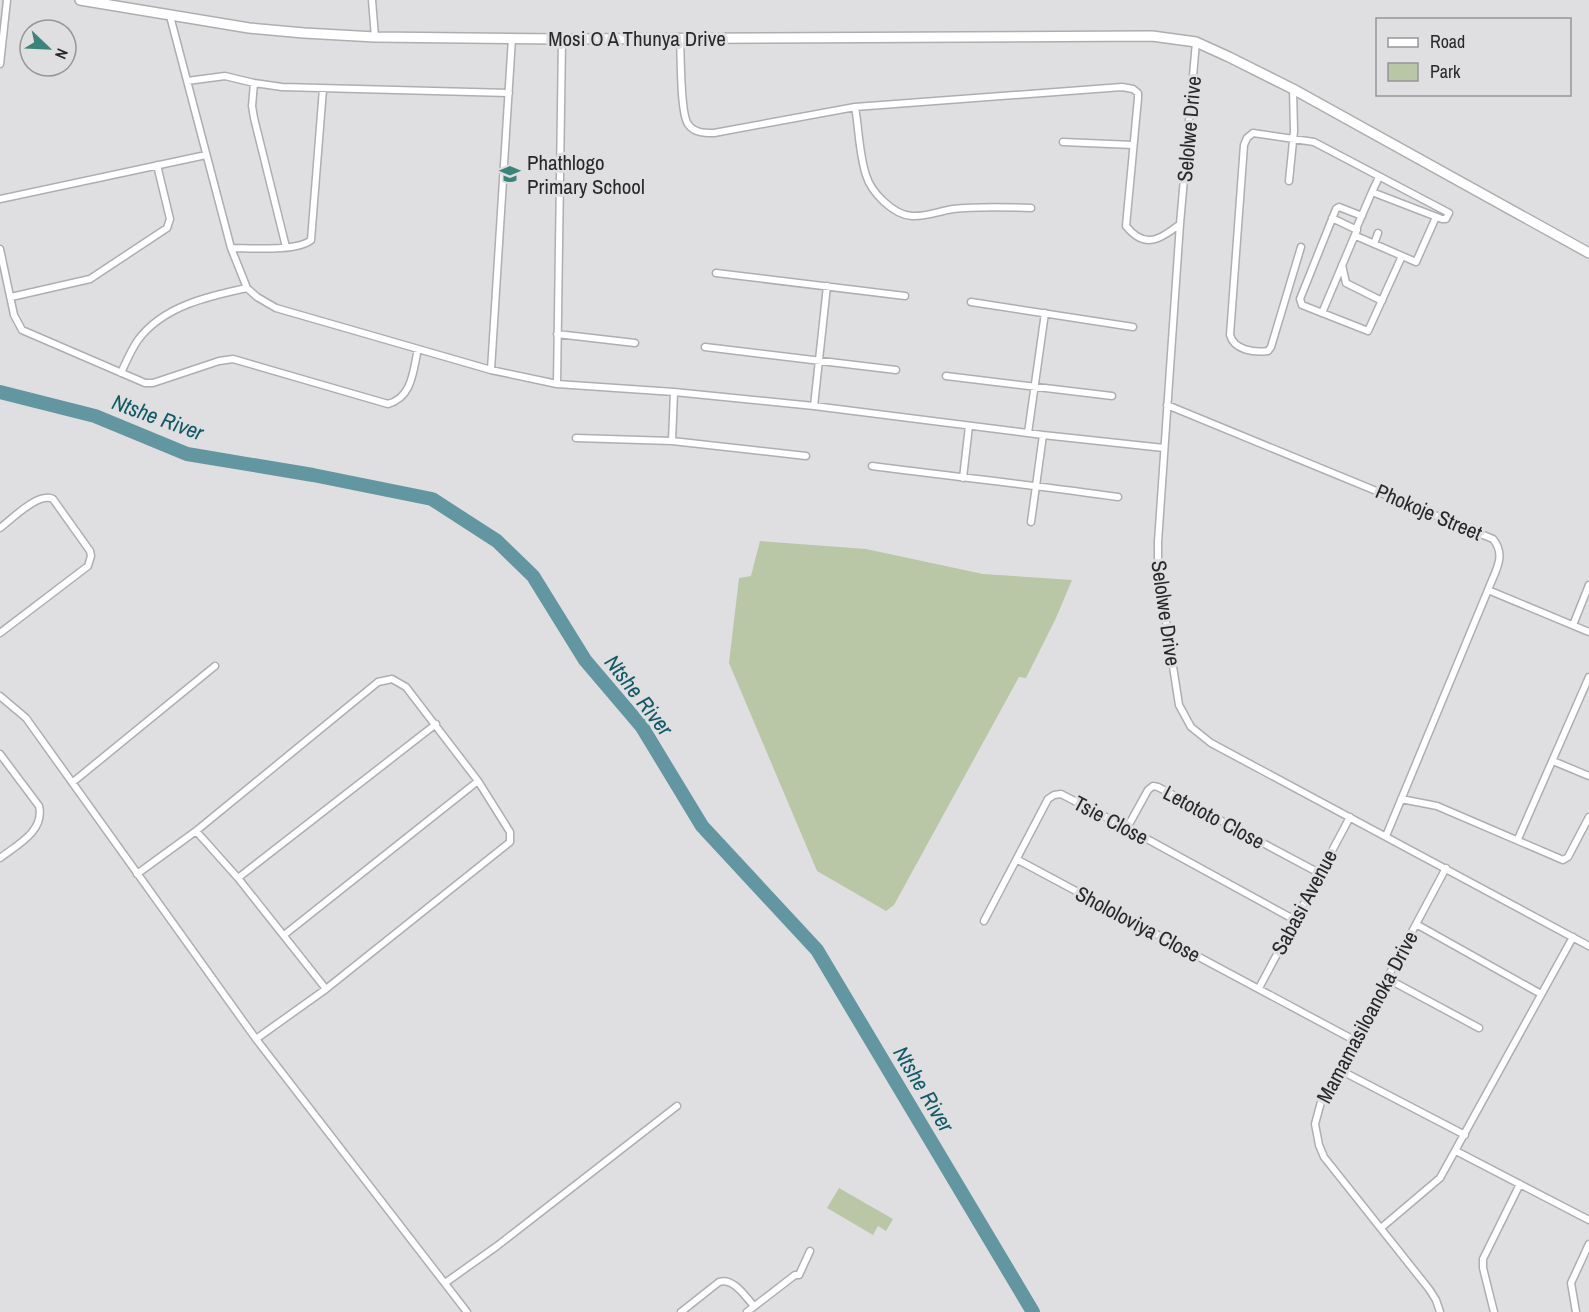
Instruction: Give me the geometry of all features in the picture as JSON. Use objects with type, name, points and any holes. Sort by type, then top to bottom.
[{"type":"street","points":[[0,64],[7,0]]},
{"type":"street","name":"Mosi O A Thunya Drive","points":[[85,0],[277,31],[375,37],[562,39],[1152,36],[1196,42],[1293,89],[1589,253]]},
{"type":"street","points":[[372,0],[375,37]]},
{"type":"street","points":[[170,15],[231,248],[247,288],[257,297],[285,311],[491,370],[557,384],[674,392],[814,406],[1164,448]]},
{"type":"street","points":[[491,370],[512,38]]},
{"type":"street","points":[[680,38],[686,123],[693,130],[702,133],[714,133],[855,107],[1128,87],[1138,93],[1126,226],[1132,234],[1144,239],[1155,240],[1163,238],[1180,224]]},
{"type":"street","points":[[557,384],[562,39]]},
{"type":"street","name":"Selolwe Drive","points":[[1196,42],[1180,224],[1158,563],[1179,705],[1184,717],[1191,727],[1211,743],[1587,945]]},
{"type":"street","points":[[187,81],[225,76],[254,83],[323,89],[509,93]]},
{"type":"street","points":[[254,83],[252,106],[254,118],[286,247]]},
{"type":"street","points":[[231,248],[286,247],[307,244],[312,237],[323,89]]},
{"type":"street","points":[[1289,181],[1294,131],[1293,89]]},
{"type":"street","points":[[855,107],[865,174],[871,188],[881,200],[904,214],[913,216],[954,209],[1031,208]]},
{"type":"street","points":[[1301,248],[1271,347],[1268,351],[1263,352],[1239,348],[1232,342],[1230,335],[1246,138],[1254,133],[1314,142],[1449,213],[1446,219],[1436,217],[1372,192]]},
{"type":"street","points":[[1063,142],[1133,145]]},
{"type":"street","points":[[0,199],[206,155]]},
{"type":"street","points":[[11,297],[90,279],[167,228],[170,219],[157,165]]},
{"type":"street","points":[[1322,313],[1379,177]]},
{"type":"street","points":[[1409,207],[1414,195]]},
{"type":"street","points":[[1362,216],[1337,207],[1300,299],[1302,304],[1368,331],[1402,256]]},
{"type":"street","points":[[1332,218],[1374,244],[1418,261],[1436,217]]},
{"type":"street","points":[[1374,244],[1378,233]]},
{"type":"street","points":[[0,249],[16,320],[22,330],[145,383],[153,383],[219,361],[233,359],[388,404],[399,400],[406,393],[418,348]]},
{"type":"street","points":[[1342,265],[1346,283],[1382,301]]},
{"type":"street","points":[[716,273],[905,297]]},
{"type":"street","points":[[814,406],[827,286]]},
{"type":"street","points":[[121,373],[138,340],[158,321],[189,303],[247,288]]},
{"type":"street","points":[[971,302],[1133,327]]},
{"type":"street","points":[[1028,433],[1045,313]]},
{"type":"street","points":[[557,334],[635,343]]},
{"type":"street","points":[[705,347],[896,370]]},
{"type":"street","points":[[946,376],[1112,396]]},
{"type":"street","points":[[672,441],[674,392]]},
{"type":"street","name":"Phokoje Street","points":[[1167,405],[1493,539],[1499,547],[1501,556],[1488,590],[1386,836]]},
{"type":"street","points":[[963,478],[969,426]]},
{"type":"street","points":[[1031,522],[1043,435]]},
{"type":"street","points":[[576,438],[672,441],[806,456]]},
{"type":"street","points":[[872,466],[1118,497]]},
{"type":"street","points":[[0,528],[39,498],[49,497],[53,499],[90,551],[91,556],[88,566],[0,633]]},
{"type":"street","points":[[1573,625],[1589,585]]},
{"type":"street","points":[[1488,590],[1589,632]]},
{"type":"street","points":[[73,782],[215,666]]},
{"type":"street","points":[[1518,839],[1589,677]]},
{"type":"street","points":[[137,874],[196,831],[378,682],[392,679],[400,682],[436,724],[478,781],[510,832],[510,842],[326,989],[256,1039]]},
{"type":"street","points":[[0,696],[26,718],[256,1039],[467,1312]]},
{"type":"street","points":[[238,878],[436,724]]},
{"type":"street","points":[[0,754],[39,806],[41,813],[33,832],[0,858]]},
{"type":"street","points":[[1553,761],[1589,776]]},
{"type":"street","points":[[284,935],[478,781]]},
{"type":"street","name":"Letototo Close","points":[[1127,828],[1148,790],[1153,786],[1158,787],[1319,873]]},
{"type":"street","name":"Tsie Close","points":[[984,921],[1048,799],[1061,794],[1295,920]]},
{"type":"street","points":[[1401,799],[1437,806],[1563,860],[1568,857],[1589,818]]},
{"type":"street","name":"Sabasi Avenue","points":[[1259,988],[1350,817]]},
{"type":"street","points":[[196,831],[238,878],[326,989]]},
{"type":"street","name":"Shololoviya Close","points":[[1018,860],[1354,1040]]},
{"type":"street","name":"Mamamasiloanoka Drive","points":[[1440,1312],[1432,1294],[1324,1156],[1319,1145],[1316,1124],[1317,1112],[1338,1069],[1446,868]]},
{"type":"street","points":[[1416,924],[1541,994]]},
{"type":"street","points":[[1587,945],[1589,936]]},
{"type":"street","points":[[1381,1228],[1438,1181],[1573,937]]},
{"type":"street","points":[[1388,979],[1479,1028]]},
{"type":"street","points":[[1338,1069],[1465,1135]]},
{"type":"street","points":[[445,1283],[677,1106]]},
{"type":"street","points":[[1456,1151],[1589,1220]]},
{"type":"street","points":[[1494,1312],[1482,1268],[1483,1259],[1520,1184]]},
{"type":"street","points":[[1576,1312],[1571,1283],[1589,1244]]},
{"type":"street","points":[[747,1312],[795,1275],[799,1275],[810,1251]]},
{"type":"street","points":[[681,1312],[719,1282],[725,1280],[732,1282],[754,1306]]},
{"type":"green space","points":[[760,541],[866,549],[983,574],[1072,580],[1026,678],[1019,677],[894,905],[886,911],[817,871],[729,663],[739,578],[751,576]]},
{"type":"green space","points":[[839,1188],[893,1219],[886,1231],[878,1226],[873,1235],[827,1208]]},
{"type":"waterway","name":"Ntshe River","points":[[0,392],[95,416],[187,454],[313,475],[432,499],[497,541],[533,576],[585,660],[642,727],[702,826],[817,950],[1033,1312]]},
{"type":"place","name":"Phathlogo Primary School","points":[[510,174]]}]
